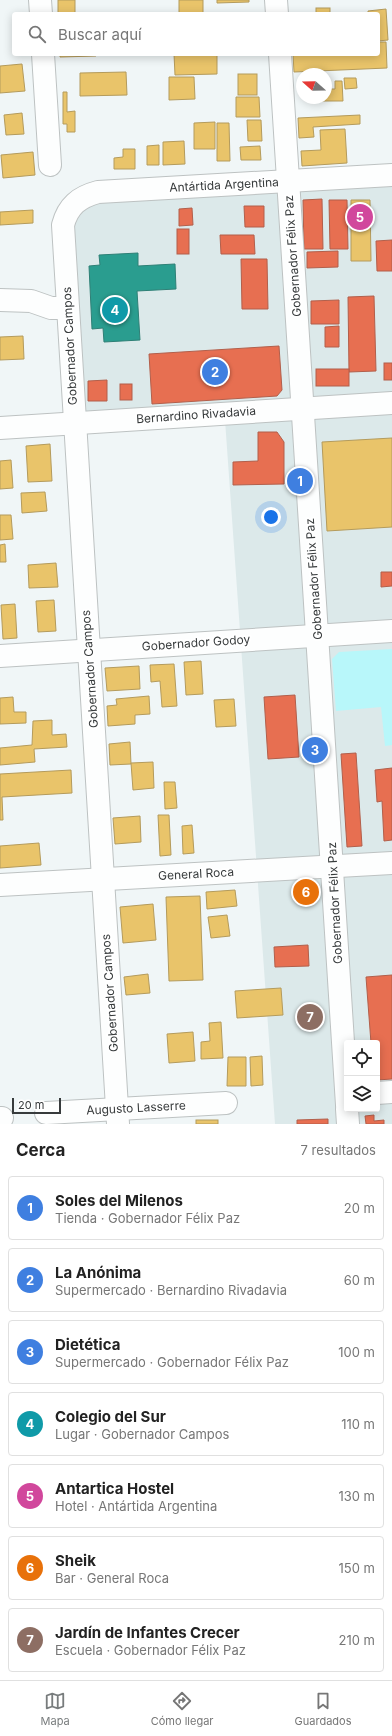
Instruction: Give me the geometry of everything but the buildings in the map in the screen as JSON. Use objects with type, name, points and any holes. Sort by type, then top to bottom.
[{"type":"street","points":[[40,0],[41,12]]},
{"type":"street","points":[[276,0],[277,12]]},
{"type":"street","points":[[43,56],[50,165]]},
{"type":"street","name":"Gobernador Félix Paz","points":[[280,56],[346,1076]]},
{"type":"street","name":"Antártida Argentina","points":[[65,215],[78,199],[98,192],[392,175]]},
{"type":"street","name":"Gobernador Campos","points":[[65,215],[63,225],[67,308],[118,1116]]},
{"type":"street","points":[[0,300],[31,301],[50,308],[67,308]]},
{"type":"street","name":"Bernardino Rivadavia","points":[[0,428],[392,403]]},
{"type":"street","name":"Gobernador Godoy","points":[[0,656],[392,631]]},
{"type":"street","name":"General Roca","points":[[0,885],[392,863]]},
{"type":"street","points":[[380,1093],[392,1092]]},
{"type":"street","name":"Augusto Lasserre","points":[[46,1113],[118,1116],[226,1103]]},
{"type":"street","name":"Gobernador Félix Paz","points":[[347,1112],[348,1124]]},
{"type":"shaded area","points":[[392,183],[392,1124],[275,1124],[225,420],[84,427],[73,216],[97,199]]},
{"type":"shaded area","points":[[392,649],[392,745],[385,746],[381,707],[336,711],[332,659],[339,652]]},
{"type":"place","name":"Antartica Hostel","points":[[360,217]]},
{"type":"place","name":"Colegio del Sur","points":[[115,310]]},
{"type":"place","name":"La Anónima","points":[[215,372]]},
{"type":"place","name":"Soles del Milenos","points":[[300,481]]},
{"type":"place","name":"Dietética","points":[[315,750]]},
{"type":"place","name":"Sheik","points":[[306,892]]},
{"type":"place","name":"Jardín de Infantes Crecer","points":[[310,1017]]}]
